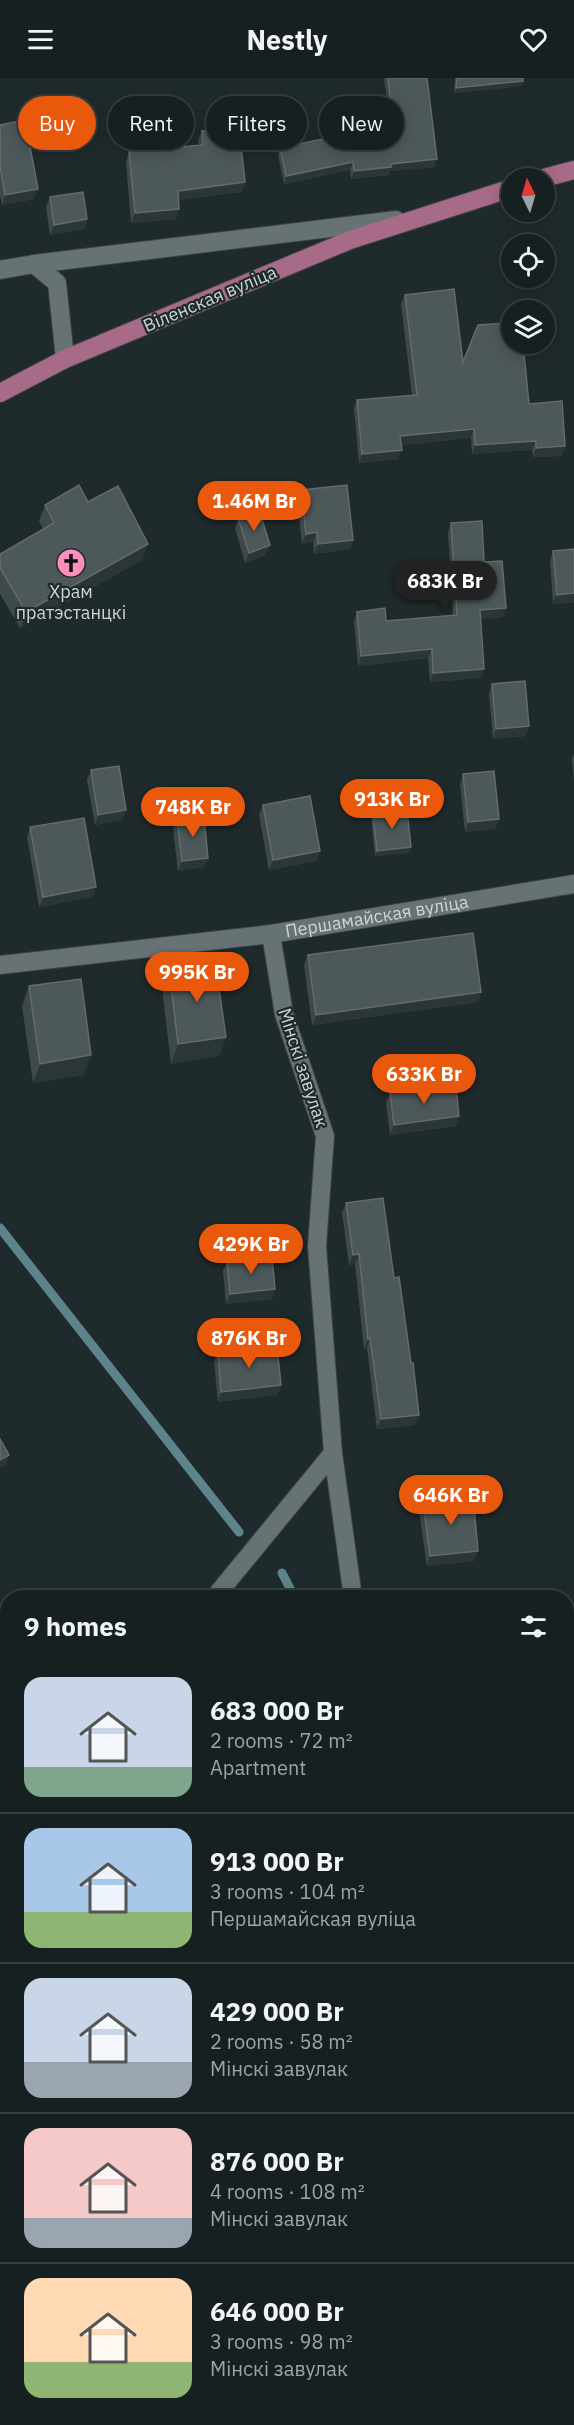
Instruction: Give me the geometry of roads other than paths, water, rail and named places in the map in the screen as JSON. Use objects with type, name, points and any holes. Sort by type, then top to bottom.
[{"type":"main road","points":[[555,175],[574,170]]},
{"type":"main road","name":"Віленская вуліца","points":[[0,393],[65,359],[350,240],[501,192]]},
{"type":"street","name":"Віленская вуліца","points":[[0,270],[425,216]]},
{"type":"street","points":[[34,264],[57,283],[65,359]]},
{"type":"street","name":"Першамайская вуліца","points":[[0,965],[271,934],[574,884]]},
{"type":"street","name":"Мінскі завулак","points":[[271,934],[284,1014],[325,1136],[316,1246],[333,1453],[351,1590]]},
{"type":"street","points":[[221,1590],[333,1453]]},
{"type":"waterway","points":[[0,1228],[239,1532]]},
{"type":"waterway","points":[[282,1573],[291,1590]]},
{"type":"place","name":"Храм пратэстанцкі","points":[[71,563]]}]
